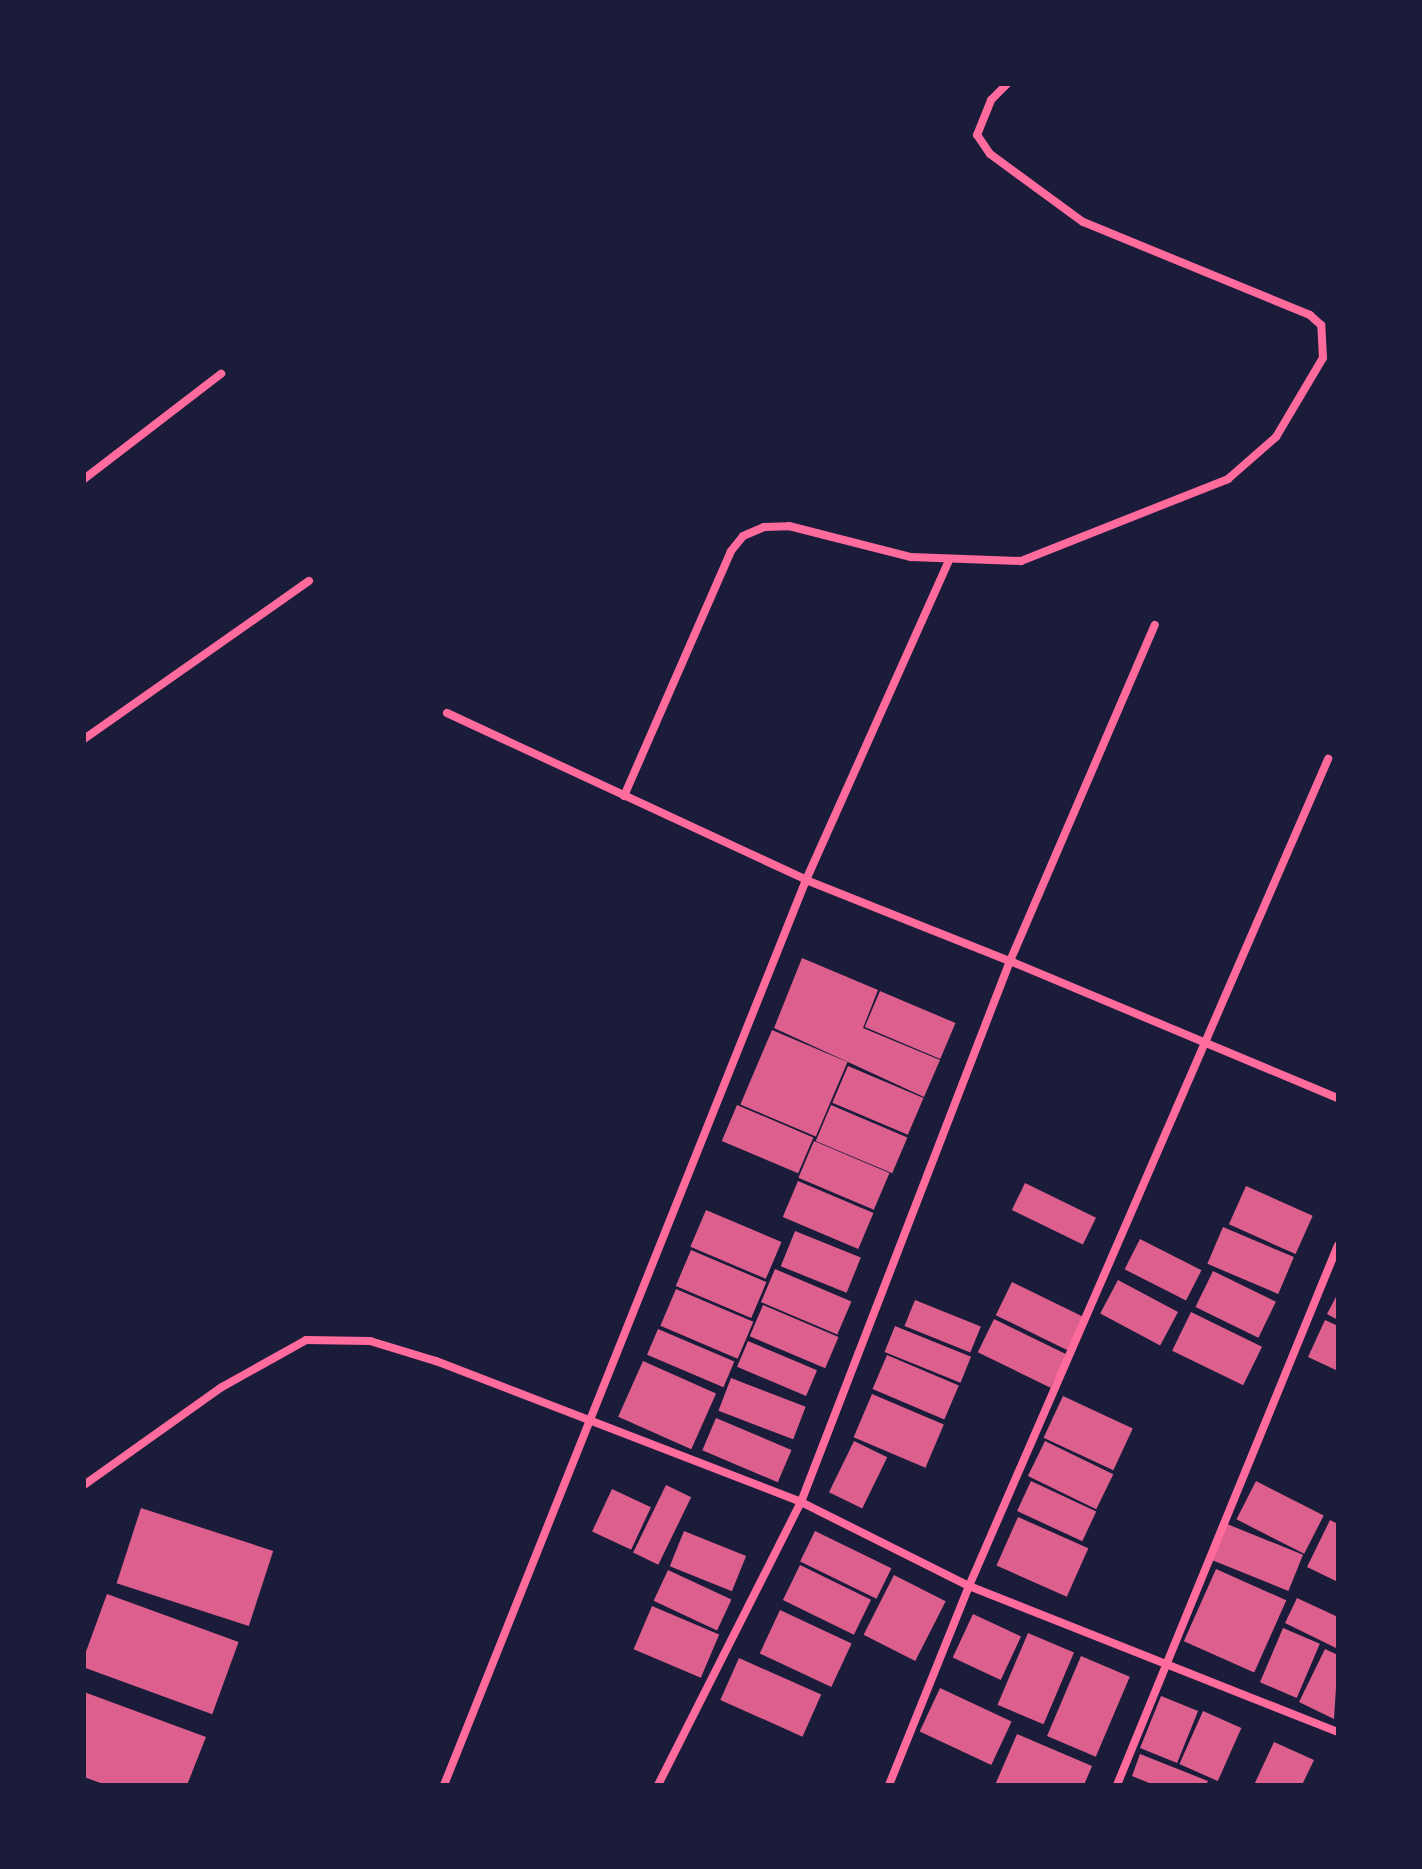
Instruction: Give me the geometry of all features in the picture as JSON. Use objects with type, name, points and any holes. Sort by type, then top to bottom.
[{"type":"street","points":[[624,796],[731,551],[743,536],[764,527],[789,526],[948,562],[1021,561],[1228,479],[1276,437],[1323,358],[1321,325],[1310,315],[1083,222],[990,154],[977,135],[991,100],[1007,84]]},
{"type":"street","points":[[84,479],[221,374]]},
{"type":"street","points":[[444,1785],[806,880],[948,562]]},
{"type":"street","points":[[84,739],[309,581]]},
{"type":"street","points":[[658,1785],[801,1502],[1010,961],[1155,625]]},
{"type":"street","points":[[447,713],[806,880],[1207,1041],[1338,1098]]},
{"type":"street","points":[[889,1785],[969,1586],[1328,759]]},
{"type":"street","points":[[1117,1785],[1171,1663],[1338,1245]]},
{"type":"street","points":[[84,1485],[222,1387],[306,1340],[370,1341],[436,1361],[801,1502],[969,1586],[1171,1663],[1338,1732]]},
{"type":"building","points":[[802,958],[878,990],[863,1028],[940,1060],[924,1097],[774,1028]]},
{"type":"building","points":[[880,991],[955,1023],[940,1059],[865,1027]]},
{"type":"building","points":[[772,1030],[847,1062],[816,1137],[740,1105]]},
{"type":"building","points":[[848,1066],[923,1098],[908,1135],[832,1103]]},
{"type":"building","points":[[737,1105],[813,1137],[798,1173],[722,1141]]},
{"type":"building","points":[[831,1105],[907,1137],[892,1173],[816,1141]]},
{"type":"building","points":[[814,1141],[889,1173],[874,1210],[798,1178]]},
{"type":"building","points":[[798,1181],[873,1213],[858,1249],[783,1217]]},
{"type":"building","points":[[1025,1183],[1096,1218],[1083,1245],[1012,1210]]},
{"type":"building","points":[[1246,1186],[1313,1216],[1296,1254],[1229,1224]]},
{"type":"building","points":[[706,1210],[781,1242],[766,1279],[690,1247]]},
{"type":"building","points":[[1223,1227],[1294,1257],[1278,1294],[1207,1264]]},
{"type":"building","points":[[795,1231],[861,1258],[847,1293],[781,1266]]},
{"type":"building","points":[[1140,1239],[1201,1270],[1186,1301],[1125,1269]]},
{"type":"building","points":[[691,1250],[766,1282],[751,1318],[676,1286]]},
{"type":"building","points":[[775,1269],[851,1301],[837,1335],[761,1302]]},
{"type":"building","points":[[1213,1271],[1276,1302],[1258,1338],[1195,1307]]},
{"type":"building","points":[[1118,1280],[1178,1312],[1160,1345],[1100,1314]]},
{"type":"building","points":[[1012,1282],[1086,1318],[1069,1351],[996,1315]]},
{"type":"building","points":[[676,1289],[753,1322],[738,1359],[660,1326]]},
{"type":"building","points":[[1338,1293],[1338,1320],[1327,1314]]},
{"type":"building","points":[[915,1300],[981,1327],[970,1353],[905,1326]]},
{"type":"building","points":[[763,1305],[838,1337],[825,1368],[750,1336]]},
{"type":"building","points":[[1191,1312],[1262,1347],[1243,1385],[1172,1351]]},
{"type":"building","points":[[994,1319],[1067,1355],[1051,1388],[978,1352]]},
{"type":"building","points":[[1325,1320],[1338,1326],[1338,1371],[1308,1357]]},
{"type":"building","points":[[895,1326],[971,1357],[961,1383],[885,1352]]},
{"type":"building","points":[[658,1329],[734,1361],[723,1387],[647,1355]]},
{"type":"building","points":[[748,1341],[817,1370],[806,1396],[737,1367]]},
{"type":"building","points":[[887,1355],[959,1385],[944,1420],[873,1389]]},
{"type":"building","points":[[643,1361],[716,1394],[691,1449],[618,1417]]},
{"type":"building","points":[[731,1378],[806,1407],[793,1439],[718,1411]]},
{"type":"building","points":[[872,1394],[944,1424],[925,1468],[854,1437]]},
{"type":"building","points":[[1063,1396],[1133,1429],[1113,1470],[1044,1438]]},
{"type":"building","points":[[716,1418],[791,1450],[778,1482],[702,1450]]},
{"type":"building","points":[[854,1441],[887,1457],[862,1508],[829,1492]]},
{"type":"building","points":[[1045,1441],[1113,1474],[1096,1509],[1028,1476]]},
{"type":"building","points":[[1031,1481],[1096,1511],[1082,1541],[1017,1511]]},
{"type":"building","points":[[1256,1481],[1324,1516],[1304,1554],[1236,1519]]},
{"type":"building","points":[[666,1485],[691,1497],[658,1565],[633,1552]]},
{"type":"building","points":[[612,1489],[651,1507],[631,1550],[592,1532]]},
{"type":"building","points":[[141,1508],[273,1551],[249,1626],[117,1583]]},
{"type":"building","points":[[1018,1517],[1088,1548],[1067,1597],[996,1565]]},
{"type":"building","points":[[1330,1520],[1338,1524],[1338,1582],[1307,1567]]},
{"type":"building","points":[[1227,1524],[1303,1555],[1288,1591],[1212,1560]]},
{"type":"building","points":[[684,1531],[746,1556],[732,1591],[670,1566]]},
{"type":"building","points":[[815,1531],[891,1568],[876,1599],[800,1562]]},
{"type":"building","points":[[800,1565],[871,1600],[854,1635],[783,1600]]},
{"type":"building","points":[[1216,1569],[1286,1600],[1254,1672],[1184,1641]]},
{"type":"building","points":[[668,1570],[731,1600],[717,1630],[654,1601]]},
{"type":"building","points":[[894,1575],[946,1601],[915,1661],[864,1635]]},
{"type":"building","points":[[107,1594],[239,1642],[212,1714],[84,1668],[84,1657]]},
{"type":"building","points":[[1297,1598],[1338,1617],[1338,1649],[1285,1623]]},
{"type":"building","points":[[652,1606],[719,1635],[701,1678],[634,1649]]},
{"type":"building","points":[[780,1610],[852,1643],[831,1687],[760,1654]]},
{"type":"building","points":[[973,1614],[1021,1636],[1001,1680],[953,1658]]},
{"type":"building","points":[[1283,1628],[1320,1644],[1297,1698],[1260,1682]]},
{"type":"building","points":[[1028,1633],[1074,1653],[1044,1724],[998,1705]]},
{"type":"building","points":[[1325,1649],[1338,1655],[1334,1719],[1299,1702]]},
{"type":"building","points":[[1081,1656],[1130,1677],[1096,1757],[1047,1736]]},
{"type":"building","points":[[739,1658],[821,1695],[803,1737],[720,1700]]},
{"type":"building","points":[[940,1688],[1012,1721],[991,1765],[920,1732]]},
{"type":"building","points":[[84,1692],[206,1737],[187,1785],[106,1785],[84,1777]]},
{"type":"building","points":[[1161,1696],[1198,1711],[1177,1763],[1140,1748]]},
{"type":"building","points":[[1203,1711],[1241,1728],[1218,1781],[1179,1764]]},
{"type":"building","points":[[1017,1734],[1092,1766],[1084,1785],[995,1785]]},
{"type":"building","points":[[1274,1742],[1314,1760],[1302,1785],[1254,1785]]},
{"type":"building","points":[[1140,1754],[1208,1781],[1206,1785],[1154,1785],[1132,1776]]}]
